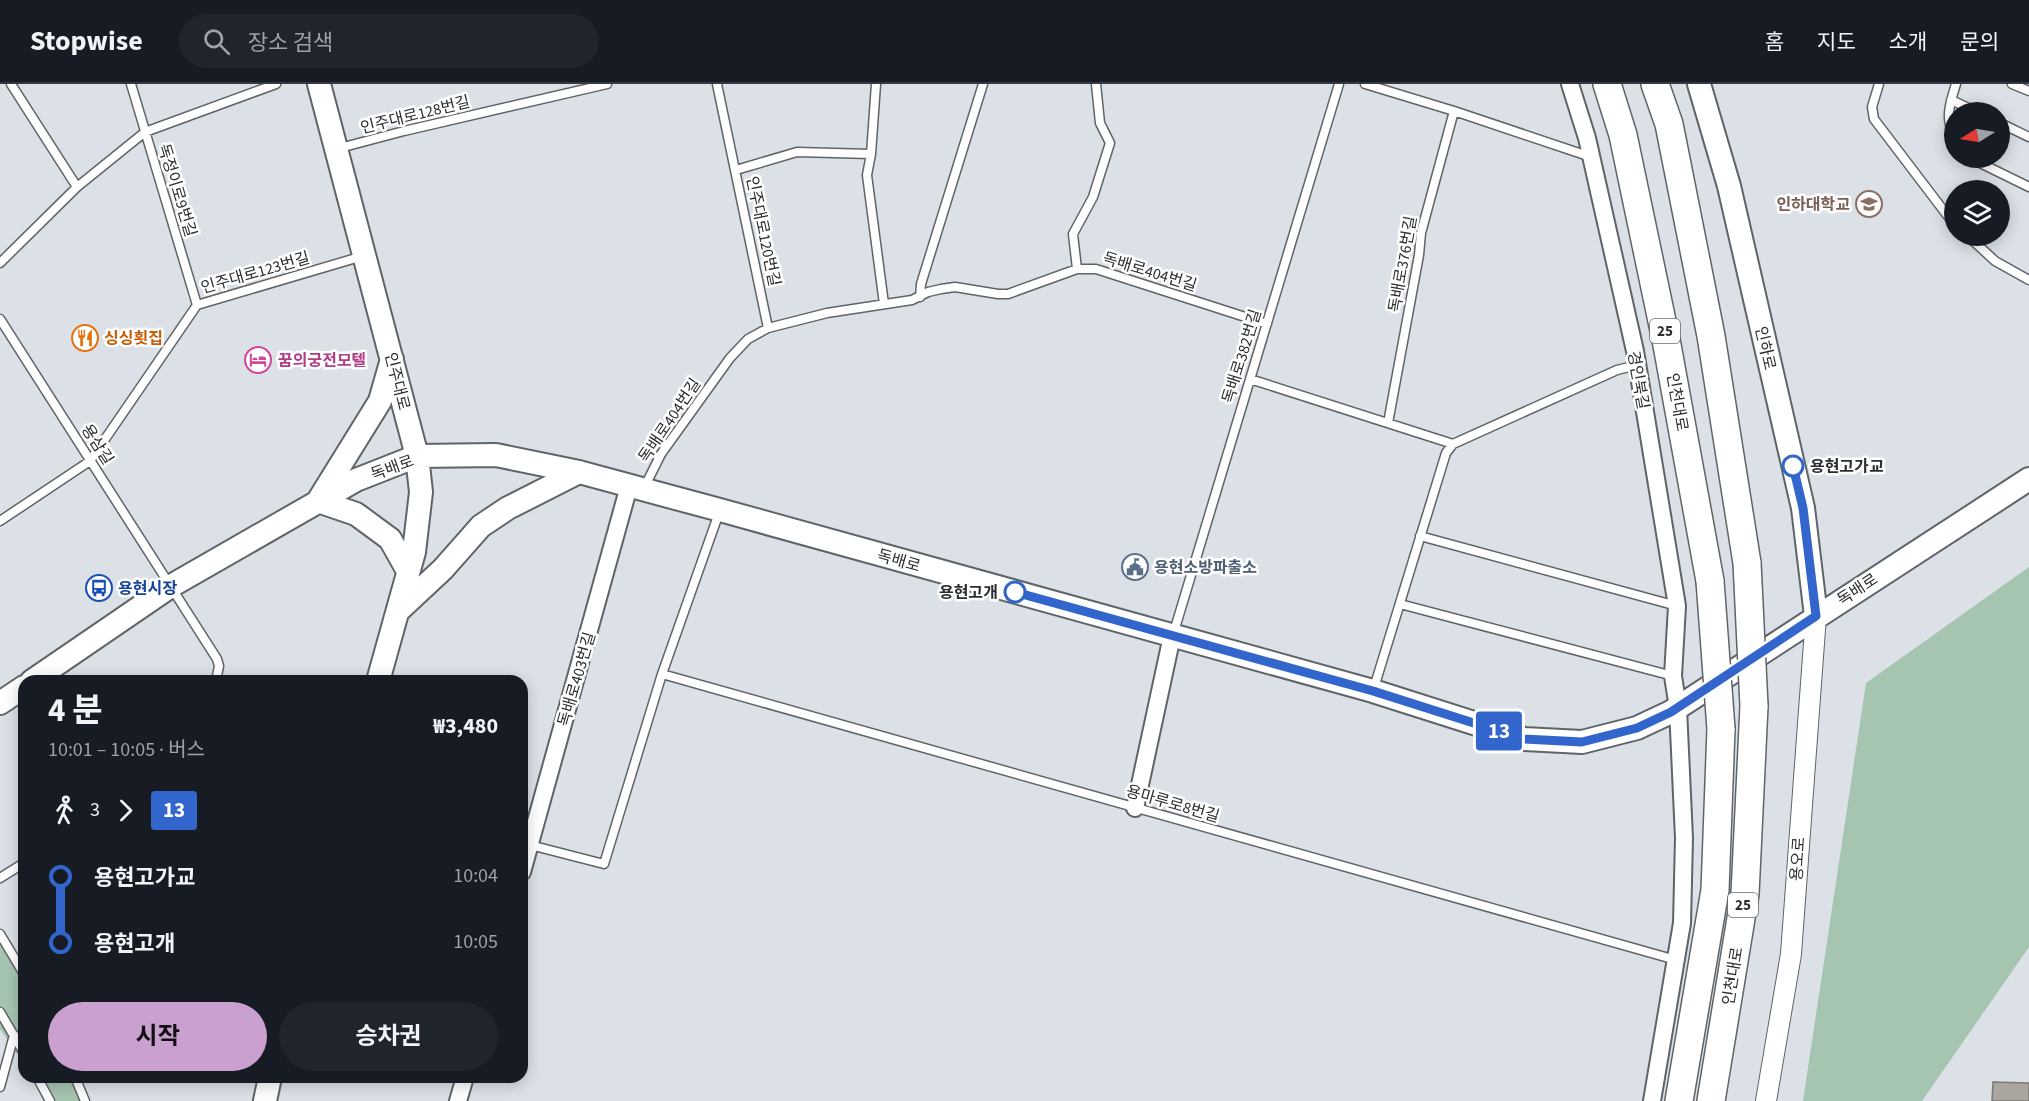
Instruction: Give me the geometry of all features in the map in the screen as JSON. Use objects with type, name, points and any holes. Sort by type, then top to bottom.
[{"type":"highway","name":"인천대로","points":[[1607,84],[1623,135],[1665,333],[1710,581],[1721,729],[1715,890],[1679,1101]]},
{"type":"highway","name":"인천대로","points":[[1655,84],[1669,124],[1711,336],[1747,563],[1754,706],[1745,894],[1711,1101]]},
{"type":"main road","name":"인주대로","points":[[319,84],[417,456],[421,492],[414,552],[380,675]]},
{"type":"main road","name":"인하로","points":[[1699,84],[1729,186],[1803,508],[1816,616]]},
{"type":"main road","points":[[392,358],[380,401],[318,501],[356,514],[390,539],[408,571]]},
{"type":"main road","name":"독배로","points":[[41,675],[171,586],[356,480],[417,456],[496,455],[579,472],[720,510],[1373,691],[1524,739],[1582,742],[1637,728],[1678,708],[2029,479]]},
{"type":"main road","points":[[397,612],[442,569],[481,526],[508,508],[579,472]]},
{"type":"main road","points":[[0,703],[18,691]]},
{"type":"main road","points":[[265,1101],[269,1083]]},
{"type":"street","name":"경인북길","points":[[1570,84],[1591,157],[1637,365],[1677,606],[1673,676],[1678,708],[1684,838],[1682,923],[1652,1101]]},
{"type":"street","name":"독배로403번길","points":[[528,837],[636,488]]},
{"type":"street","name":"용오로","points":[[1766,1101],[1791,954],[1816,616]]},
{"type":"street","points":[[1135,808],[1172,636]]},
{"type":"street","points":[[458,1101],[463,1083]]},
{"type":"lane","points":[[11,84],[77,187]]},
{"type":"lane","name":"독정이로9번길","points":[[130,84],[197,305]]},
{"type":"lane","points":[[0,263],[77,187],[145,132],[276,84]]},
{"type":"lane","name":"인주대로128번길","points":[[336,150],[404,130],[607,84]]},
{"type":"lane","points":[[717,84],[736,170]]},
{"type":"lane","points":[[876,84],[871,154],[867,175],[884,304]]},
{"type":"lane","points":[[920,297],[921,284],[983,84]]},
{"type":"lane","points":[[1077,269],[1073,234],[1093,197],[1110,143],[1100,123],[1096,84]]},
{"type":"lane","name":"독배로382번길","points":[[1172,636],[1339,84]]},
{"type":"lane","points":[[1365,84],[1591,157]]},
{"type":"lane","points":[[1879,84],[1872,107],[1874,119],[1944,211]]},
{"type":"lane","points":[[1955,102],[1951,100],[1956,84]]},
{"type":"lane","points":[[2012,84],[2029,91]]},
{"type":"lane","name":"독배로376번길","points":[[1388,423],[1421,233],[1454,111]]},
{"type":"lane","points":[[2010,127],[2029,136]]},
{"type":"lane","name":"인주대로120번길","points":[[768,328],[736,170],[797,152],[871,154]]},
{"type":"lane","points":[[1990,168],[2029,187]]},
{"type":"lane","points":[[1979,246],[1995,261],[2029,280]]},
{"type":"lane","name":"인주대로123번길","points":[[90,461],[197,305],[364,256]]},
{"type":"lane","name":"독배로404번길","points":[[636,488],[730,358],[748,339],[768,328],[827,313],[912,300],[928,292],[955,288],[1008,294],[1077,269],[1096,269],[1266,324]]},
{"type":"lane","name":"용삼길","points":[[0,319],[217,659],[219,666],[217,675]]},
{"type":"lane","points":[[1373,691],[1446,453],[1453,444],[1617,370],[1637,365]]},
{"type":"lane","points":[[1250,379],[1453,444]]},
{"type":"lane","points":[[0,521],[90,461]]},
{"type":"lane","points":[[528,844],[604,864],[662,674],[720,510]]},
{"type":"lane","points":[[1420,536],[1677,606]]},
{"type":"lane","points":[[1400,604],[1673,676]]},
{"type":"lane","name":"용마루로8번길","points":[[662,674],[1676,960]]},
{"type":"lane","points":[[0,878],[18,867]]},
{"type":"lane","points":[[0,934],[18,964]]},
{"type":"lane","points":[[12,953],[18,954]]},
{"type":"lane","points":[[0,1012],[18,1042]]},
{"type":"lane","points":[[0,1086],[14,1035]]},
{"type":"lane","points":[[41,1083],[49,1100]]},
{"type":"lane","points":[[78,1083],[85,1101]]},
{"type":"green space","points":[[2029,567],[2029,947],[1922,1101],[1803,1101],[1866,683]]},
{"type":"green space","points":[[0,937],[18,968],[18,1054],[0,1029]]},
{"type":"green space","points":[[38,1083],[72,1083],[80,1101],[50,1101]]},
{"type":"building","points":[[1993,1082],[2029,1083],[2029,1101],[1992,1101]]},
{"type":"bus line","name":"13","points":[[1015,592],[1373,691],[1524,739],[1582,742],[1637,728],[1671,712],[1816,616],[1803,508],[1793,466]]},
{"type":"place","name":"인하대학교","points":[[1869,204]]},
{"type":"place","name":"싱싱횟집","points":[[85,338]]},
{"type":"place","name":"꿈의궁전모텔","points":[[258,360]]},
{"type":"place","name":"용현고가교","points":[[1793,466]]},
{"type":"place","name":"용현소방파출소","points":[[1135,567]]},
{"type":"place","name":"용현시장","points":[[99,588]]},
{"type":"place","name":"용현고개","points":[[1015,592]]}]
